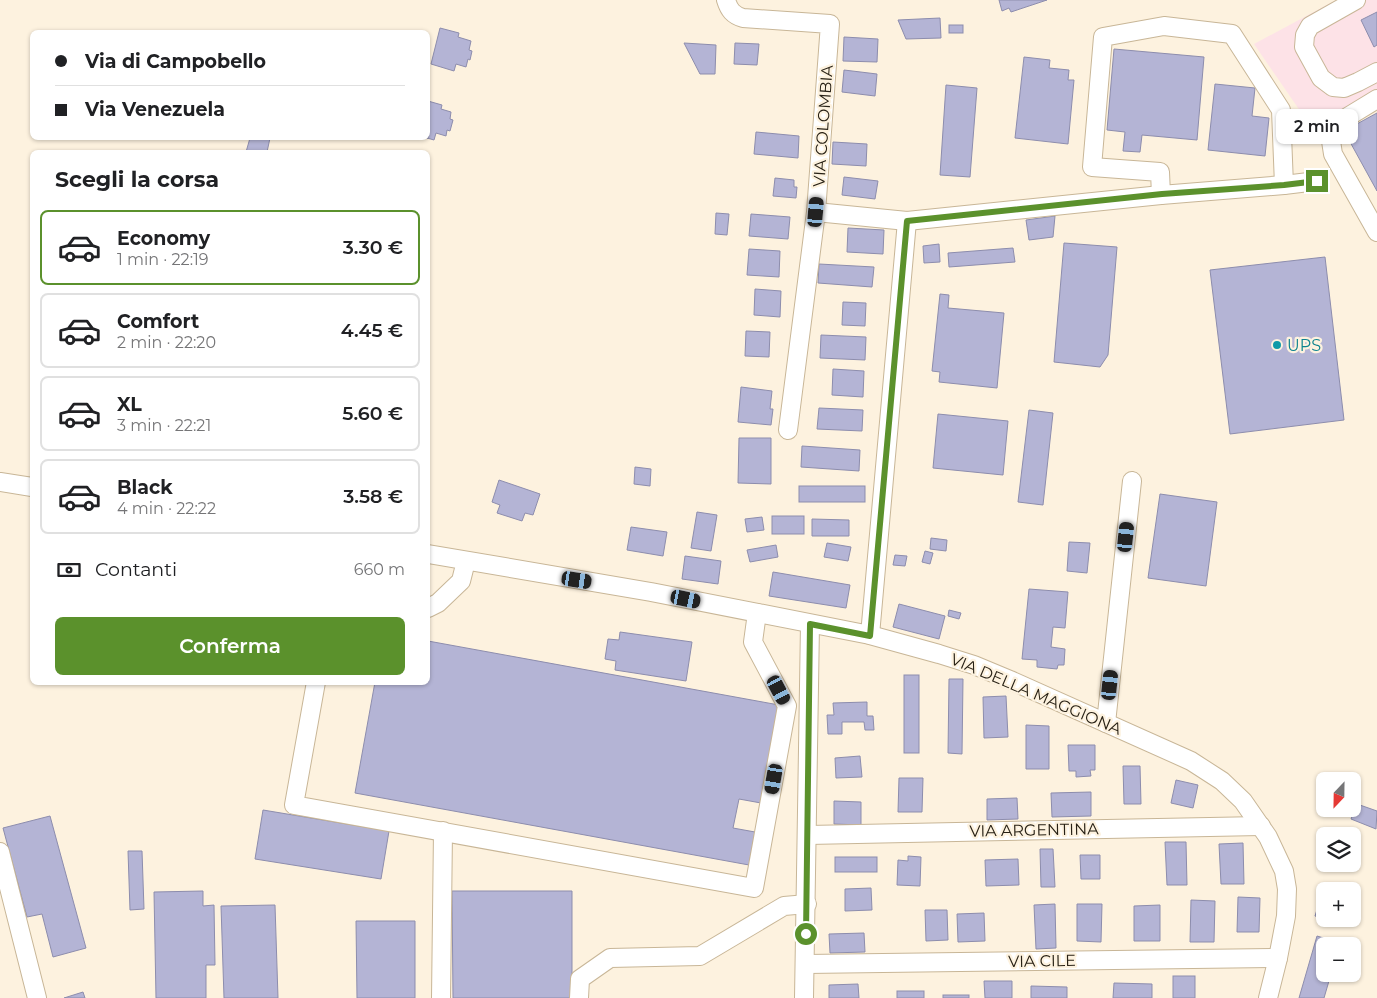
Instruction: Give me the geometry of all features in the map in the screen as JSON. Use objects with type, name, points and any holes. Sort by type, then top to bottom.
[{"type":"street","name":"VIA COLOMBIA","points":[[726,0],[728,8],[732,13],[743,18],[830,24],[816,212],[788,430]]},
{"type":"street","points":[[1356,0],[1310,26],[1305,35],[1304,47],[1321,78],[1333,87],[1344,88],[1377,72]]},
{"type":"street","points":[[1162,194],[1160,172],[1092,167],[1104,37],[1164,26],[1232,34],[1281,110],[1284,185]]},
{"type":"street","points":[[1377,99],[1336,124],[1331,141],[1333,154],[1377,232]]},
{"type":"street","points":[[816,212],[907,221],[1162,194],[1317,181]]},
{"type":"street","points":[[870,636],[907,221]]},
{"type":"street","points":[[1106,722],[1132,481]]},
{"type":"street","points":[[0,482],[30,487]]},
{"type":"street","name":"VIA DELLA MAGGIONA","points":[[430,554],[651,592],[870,636],[939,654],[974,665],[1191,761],[1222,780],[1243,801],[1268,837],[1284,871],[1287,889],[1286,916],[1268,998]]},
{"type":"street","points":[[430,607],[438,603],[461,581],[466,561]]},
{"type":"street","points":[[315,685],[294,805],[754,888],[788,706],[753,642],[757,613]]},
{"type":"street","points":[[804,998],[810,624]]},
{"type":"street","name":"VIA ARGENTINA","points":[[808,835],[1261,826]]},
{"type":"street","points":[[441,998],[444,832]]},
{"type":"street","points":[[0,852],[38,998]]},
{"type":"street","points":[[579,998],[580,979],[610,958],[700,956],[784,906],[806,904]]},
{"type":"street","name":"VIA CILE","points":[[806,964],[1278,958]]},
{"type":"shaded area","points":[[1336,0],[1377,0],[1377,98],[1316,134],[1254,44]]},
{"type":"building","points":[[999,0],[1047,0],[1011,12],[1009,8],[1002,11]]},
{"type":"building","points":[[1377,12],[1377,45],[1374,47],[1361,20]]},
{"type":"building","points":[[940,18],[941,38],[906,39],[898,20]]},
{"type":"building","points":[[949,25],[963,25],[963,33],[949,33]]},
{"type":"building","points":[[440,28],[459,33],[458,37],[471,41],[469,50],[472,51],[466,67],[456,64],[454,71],[431,64]]},
{"type":"building","points":[[844,37],[878,39],[877,62],[843,61]]},
{"type":"building","points":[[684,43],[716,45],[715,74],[700,74]]},
{"type":"building","points":[[735,43],[759,44],[757,65],[734,64]]},
{"type":"building","points":[[1114,49],[1204,57],[1197,140],[1142,135],[1140,152],[1123,151],[1125,132],[1107,130]]},
{"type":"building","points":[[1024,57],[1050,60],[1049,68],[1069,70],[1068,80],[1074,80],[1068,144],[1015,138]]},
{"type":"building","points":[[844,70],[877,74],[875,96],[842,92]]},
{"type":"building","points":[[1215,84],[1255,88],[1252,116],[1269,118],[1265,156],[1208,150]]},
{"type":"building","points":[[946,85],[977,88],[970,177],[940,175]]},
{"type":"building","points":[[430,102],[442,105],[441,109],[451,112],[450,119],[453,120],[450,131],[447,130],[446,136],[436,133],[434,140],[430,139]]},
{"type":"building","points":[[1377,113],[1377,191],[1344,131]]},
{"type":"building","points":[[756,132],[799,136],[798,158],[754,154]]},
{"type":"building","points":[[249,140],[270,140],[267,150],[247,150]]},
{"type":"building","points":[[833,142],[867,144],[866,166],[832,164]]},
{"type":"building","points":[[844,177],[878,181],[875,199],[842,195]]},
{"type":"building","points":[[775,178],[794,180],[794,187],[797,187],[796,198],[773,196]]},
{"type":"building","points":[[716,213],[729,214],[727,235],[715,234]]},
{"type":"building","points":[[751,214],[790,217],[788,239],[749,236]]},
{"type":"building","points":[[1055,216],[1053,237],[1029,240],[1026,220]]},
{"type":"building","points":[[848,228],[884,230],[883,254],[847,252]]},
{"type":"building","points":[[1064,243],[1117,247],[1108,355],[1100,367],[1054,362]]},
{"type":"building","points":[[939,244],[940,262],[924,263],[923,246]]},
{"type":"building","points":[[1013,248],[1015,262],[949,267],[948,253]]},
{"type":"building","points":[[749,249],[780,251],[779,277],[747,275]]},
{"type":"building","name":"UPS","points":[[1325,257],[1344,420],[1230,434],[1210,270]]},
{"type":"building","points":[[819,264],[874,267],[872,287],[818,283]]},
{"type":"building","points":[[755,289],[781,291],[780,317],[754,315]]},
{"type":"building","points":[[940,294],[949,295],[948,308],[1004,313],[997,388],[939,382],[940,372],[932,371]]},
{"type":"building","points":[[843,302],[866,303],[865,326],[842,325]]},
{"type":"building","points":[[746,331],[770,332],[769,357],[745,356]]},
{"type":"building","points":[[821,335],[866,337],[865,360],[820,358]]},
{"type":"building","points":[[833,369],[864,371],[863,397],[832,395]]},
{"type":"building","points":[[741,387],[772,391],[770,409],[773,409],[771,425],[738,422]]},
{"type":"building","points":[[819,408],[863,410],[862,431],[817,429]]},
{"type":"building","points":[[1029,410],[1053,413],[1043,505],[1018,502]]},
{"type":"building","points":[[938,414],[1008,421],[1003,475],[933,468]]},
{"type":"building","points":[[739,438],[771,438],[771,484],[738,483]]},
{"type":"building","points":[[802,446],[860,450],[859,471],[801,467]]},
{"type":"building","points":[[635,467],[651,469],[650,486],[634,484]]},
{"type":"building","points":[[499,480],[540,494],[533,515],[525,513],[522,521],[497,513],[500,505],[492,502]]},
{"type":"building","points":[[799,486],[865,486],[865,502],[799,502]]},
{"type":"building","points":[[1160,494],[1217,502],[1206,586],[1148,578]]},
{"type":"building","points":[[697,512],[717,515],[711,551],[691,548]]},
{"type":"building","points":[[772,516],[804,516],[804,534],[772,534]]},
{"type":"building","points":[[762,517],[764,530],[747,532],[745,519]]},
{"type":"building","points":[[812,519],[849,520],[849,536],[812,536]]},
{"type":"building","points":[[631,527],[667,532],[663,556],[627,550]]},
{"type":"building","points":[[931,538],[947,540],[946,551],[930,549]]},
{"type":"building","points":[[1069,542],[1090,543],[1087,573],[1067,571]]},
{"type":"building","points":[[827,543],[851,547],[848,561],[824,557]]},
{"type":"building","points":[[776,545],[778,557],[750,562],[747,550]]},
{"type":"building","points":[[925,551],[933,553],[930,564],[922,562]]},
{"type":"building","points":[[895,555],[907,556],[905,566],[893,565]]},
{"type":"building","points":[[685,556],[721,561],[718,584],[682,579]]},
{"type":"building","points":[[773,572],[850,585],[846,608],[769,596]]},
{"type":"building","points":[[1029,589],[1068,592],[1065,628],[1053,627],[1051,647],[1065,649],[1064,665],[1058,665],[1057,669],[1037,667],[1037,660],[1022,659]]},
{"type":"building","points":[[899,604],[945,616],[939,639],[893,627]]},
{"type":"building","points":[[949,610],[961,613],[959,619],[948,616]]},
{"type":"building","points":[[620,632],[692,642],[686,681],[615,670],[616,661],[605,659],[608,639],[619,640]]},
{"type":"building","points":[[430,641],[779,705],[761,803],[739,799],[733,828],[755,832],[749,865],[355,793],[374,685],[430,685]]},
{"type":"building","points":[[904,675],[919,675],[919,753],[904,753]]},
{"type":"building","points":[[949,679],[963,679],[962,754],[948,753]]},
{"type":"building","points":[[1006,696],[1008,737],[984,738],[983,697]]},
{"type":"building","points":[[867,702],[867,716],[873,716],[874,730],[865,730],[864,722],[842,722],[842,734],[828,734],[827,715],[834,715],[833,703]]},
{"type":"building","points":[[1026,725],[1049,726],[1049,769],[1026,769]]},
{"type":"building","points":[[1068,745],[1095,745],[1095,770],[1090,770],[1091,776],[1076,777],[1076,771],[1069,771]]},
{"type":"building","points":[[860,756],[862,777],[836,778],[835,758]]},
{"type":"building","points":[[1123,766],[1140,766],[1141,804],[1124,804]]},
{"type":"building","points":[[899,778],[923,778],[922,812],[898,812]]},
{"type":"building","points":[[1176,780],[1198,785],[1193,808],[1171,803]]},
{"type":"building","points":[[1091,792],[1091,816],[1052,817],[1051,793]]},
{"type":"building","points":[[1017,798],[1018,819],[987,820],[987,799]]},
{"type":"building","points":[[834,801],[861,802],[861,825],[834,824]]},
{"type":"building","points":[[1361,805],[1377,811],[1376,829],[1351,819],[1361,818]]},
{"type":"building","points":[[263,810],[389,831],[381,879],[255,859]]},
{"type":"building","points":[[50,816],[86,948],[53,957],[42,914],[27,917],[3,828]]},
{"type":"building","points":[[1165,842],[1186,842],[1187,885],[1167,885]]},
{"type":"building","points":[[1243,843],[1244,884],[1221,884],[1219,844]]},
{"type":"building","points":[[1040,849],[1053,849],[1055,887],[1041,887]]},
{"type":"building","points":[[128,851],[142,851],[144,909],[130,910]]},
{"type":"building","points":[[1080,855],[1100,855],[1100,879],[1081,879]]},
{"type":"building","points":[[908,856],[921,857],[920,886],[897,885],[898,860],[908,861]]},
{"type":"building","points":[[835,857],[877,857],[877,872],[835,872]]},
{"type":"building","points":[[1018,859],[1019,885],[986,886],[985,860]]},
{"type":"building","points":[[871,888],[872,910],[845,911],[845,889]]},
{"type":"building","points":[[203,891],[203,906],[214,905],[215,965],[206,965],[206,998],[156,998],[154,892]]},
{"type":"building","points":[[452,891],[572,891],[572,998],[453,998]]},
{"type":"building","points":[[1238,897],[1260,898],[1259,932],[1237,932]]},
{"type":"building","points":[[1191,900],[1215,901],[1214,942],[1190,942]]},
{"type":"building","points":[[1055,904],[1056,948],[1036,949],[1034,905]]},
{"type":"building","points":[[1077,904],[1102,904],[1101,942],[1077,941]]},
{"type":"building","points":[[275,905],[278,998],[224,998],[221,906]]},
{"type":"building","points":[[1160,905],[1160,941],[1134,941],[1134,906]]},
{"type":"building","points":[[925,910],[947,910],[948,940],[926,941]]},
{"type":"building","points":[[984,913],[985,941],[958,942],[957,914]]},
{"type":"building","points":[[356,921],[415,921],[415,998],[357,998]]},
{"type":"building","points":[[864,933],[865,952],[830,953],[829,934]]},
{"type":"building","points":[[1316,939],[1316,982],[1329,982],[1324,998],[1299,998]]},
{"type":"building","points":[[1173,976],[1195,976],[1195,998],[1173,998]]},
{"type":"building","points":[[984,981],[1012,981],[1012,998],[985,998]]},
{"type":"building","points":[[1114,983],[1152,984],[1152,998],[1113,998]]},
{"type":"building","points":[[858,984],[859,998],[829,998],[829,985]]},
{"type":"building","points":[[1031,986],[1067,987],[1067,998],[1031,998]]},
{"type":"building","points":[[897,991],[924,991],[924,998],[897,998]]},
{"type":"building","points":[[83,992],[85,998],[64,998]]},
{"type":"building","points":[[943,995],[969,995],[969,998],[943,998]]},
{"type":"place","name":"UPS","points":[[1277,345]]},
{"type":"route","points":[[806,934],[810,624],[870,636],[907,221],[1162,194],[1317,181]]}]
